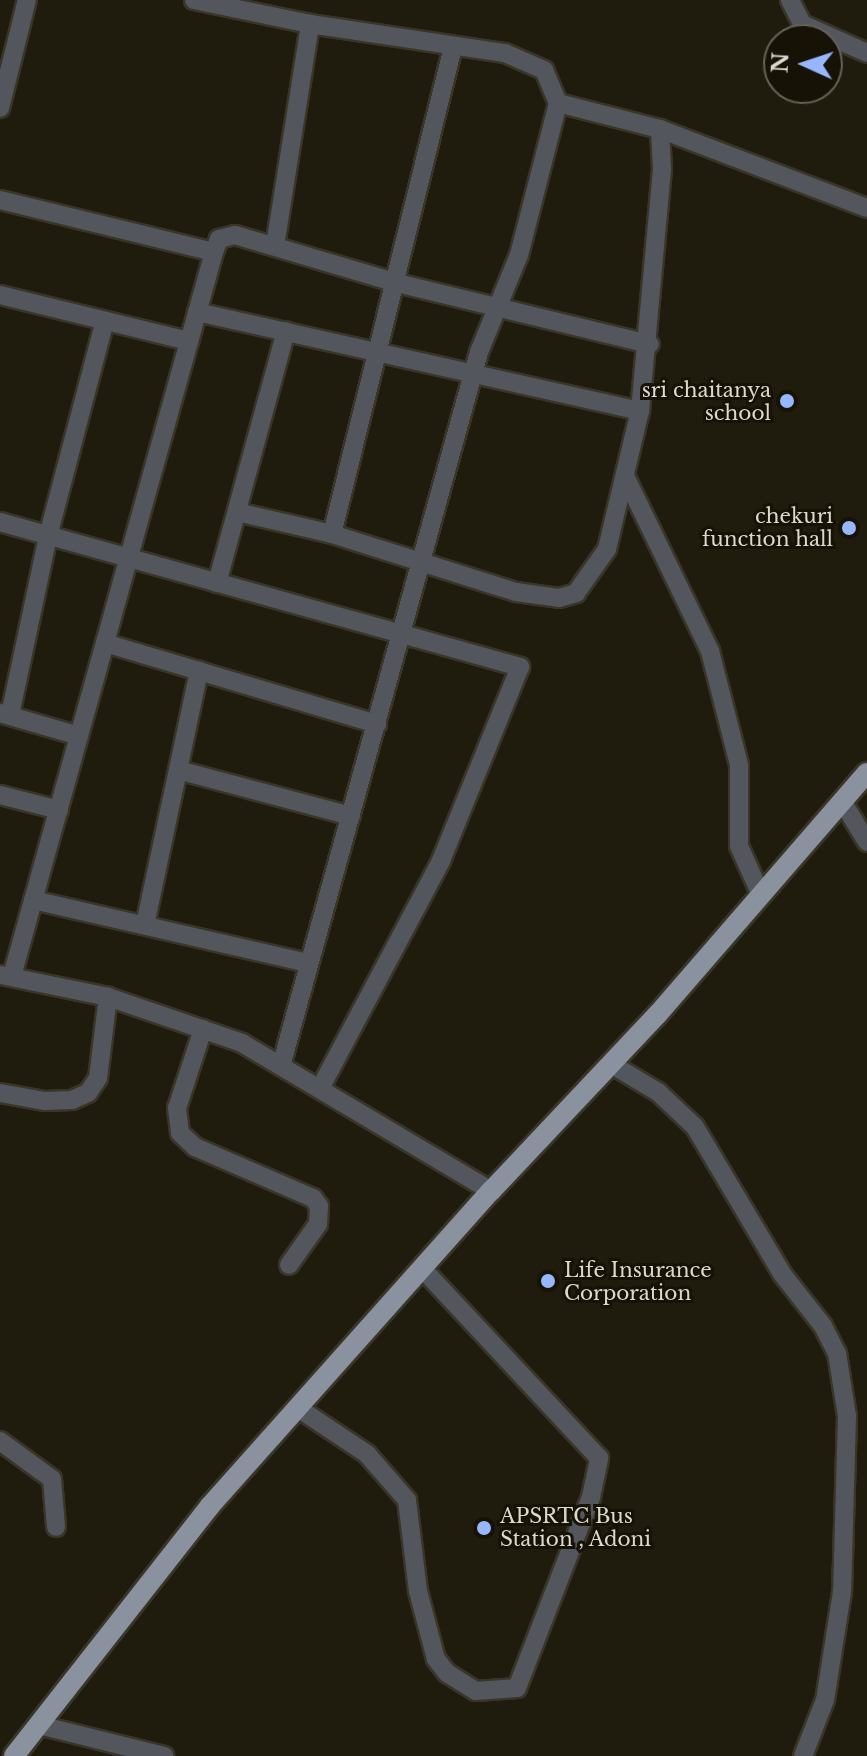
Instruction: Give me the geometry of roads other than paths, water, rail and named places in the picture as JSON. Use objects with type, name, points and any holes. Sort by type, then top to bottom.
[{"type":"main road","points":[[14,1756],[210,1506],[491,1191],[611,1064],[867,773]]},
{"type":"street","points":[[194,0],[310,24],[505,53],[544,70],[558,103],[519,255],[472,375],[281,1066]]},
{"type":"street","points":[[790,0],[802,24],[867,53]]},
{"type":"street","points":[[0,108],[22,1]]},
{"type":"street","points":[[275,246],[310,24]]},
{"type":"street","points":[[332,534],[397,283],[453,47]]},
{"type":"street","points":[[558,103],[660,129],[867,208]]},
{"type":"street","points":[[237,512],[332,534],[516,592],[559,598],[576,593],[607,549],[640,411],[650,344],[662,169],[660,129]]},
{"type":"street","points":[[0,200],[214,252]]},
{"type":"street","points":[[491,1191],[242,1043],[108,997],[6,975],[33,900],[59,810],[214,252],[226,235],[496,309],[650,344]]},
{"type":"street","points":[[0,295],[189,341]]},
{"type":"street","points":[[197,312],[379,350],[472,375],[640,411]]},
{"type":"street","points":[[79,736],[5,714],[105,321]]},
{"type":"street","points":[[217,583],[286,331]]},
{"type":"street","points":[[626,478],[710,651],[739,765],[739,846],[761,895]]},
{"type":"street","points":[[0,522],[520,667],[441,861],[320,1089]]},
{"type":"street","points":[[105,643],[377,724]]},
{"type":"street","points":[[145,925],[199,671]]},
{"type":"street","points":[[178,770],[351,816]]},
{"type":"street","points":[[0,795],[59,810]]},
{"type":"street","points":[[842,801],[867,842]]},
{"type":"street","points":[[33,900],[309,963]]},
{"type":"street","points":[[0,1093],[45,1101],[72,1100],[88,1093],[98,1078],[108,997]]},
{"type":"street","points":[[203,1029],[177,1108],[180,1133],[195,1147],[313,1198],[319,1206],[318,1224],[289,1265]]},
{"type":"street","points":[[611,1064],[658,1092],[695,1127],[783,1275],[837,1353],[847,1416],[842,1592],[825,1700],[803,1756]]},
{"type":"street","points":[[298,1408],[367,1454],[407,1500],[418,1591],[442,1666],[476,1691],[517,1688],[591,1497],[599,1458],[422,1268]]},
{"type":"street","points":[[0,1441],[52,1479],[56,1527]]},
{"type":"street","points":[[39,1725],[164,1756]]},
{"type":"place","name":"sri chaitanya school","points":[[787,401]]},
{"type":"place","name":"chekuri function hall","points":[[849,528]]},
{"type":"place","name":"Life Insurance Corporation","points":[[548,1281]]},
{"type":"place","name":"APSRTC Bus Station , Adoni","points":[[484,1528]]}]
